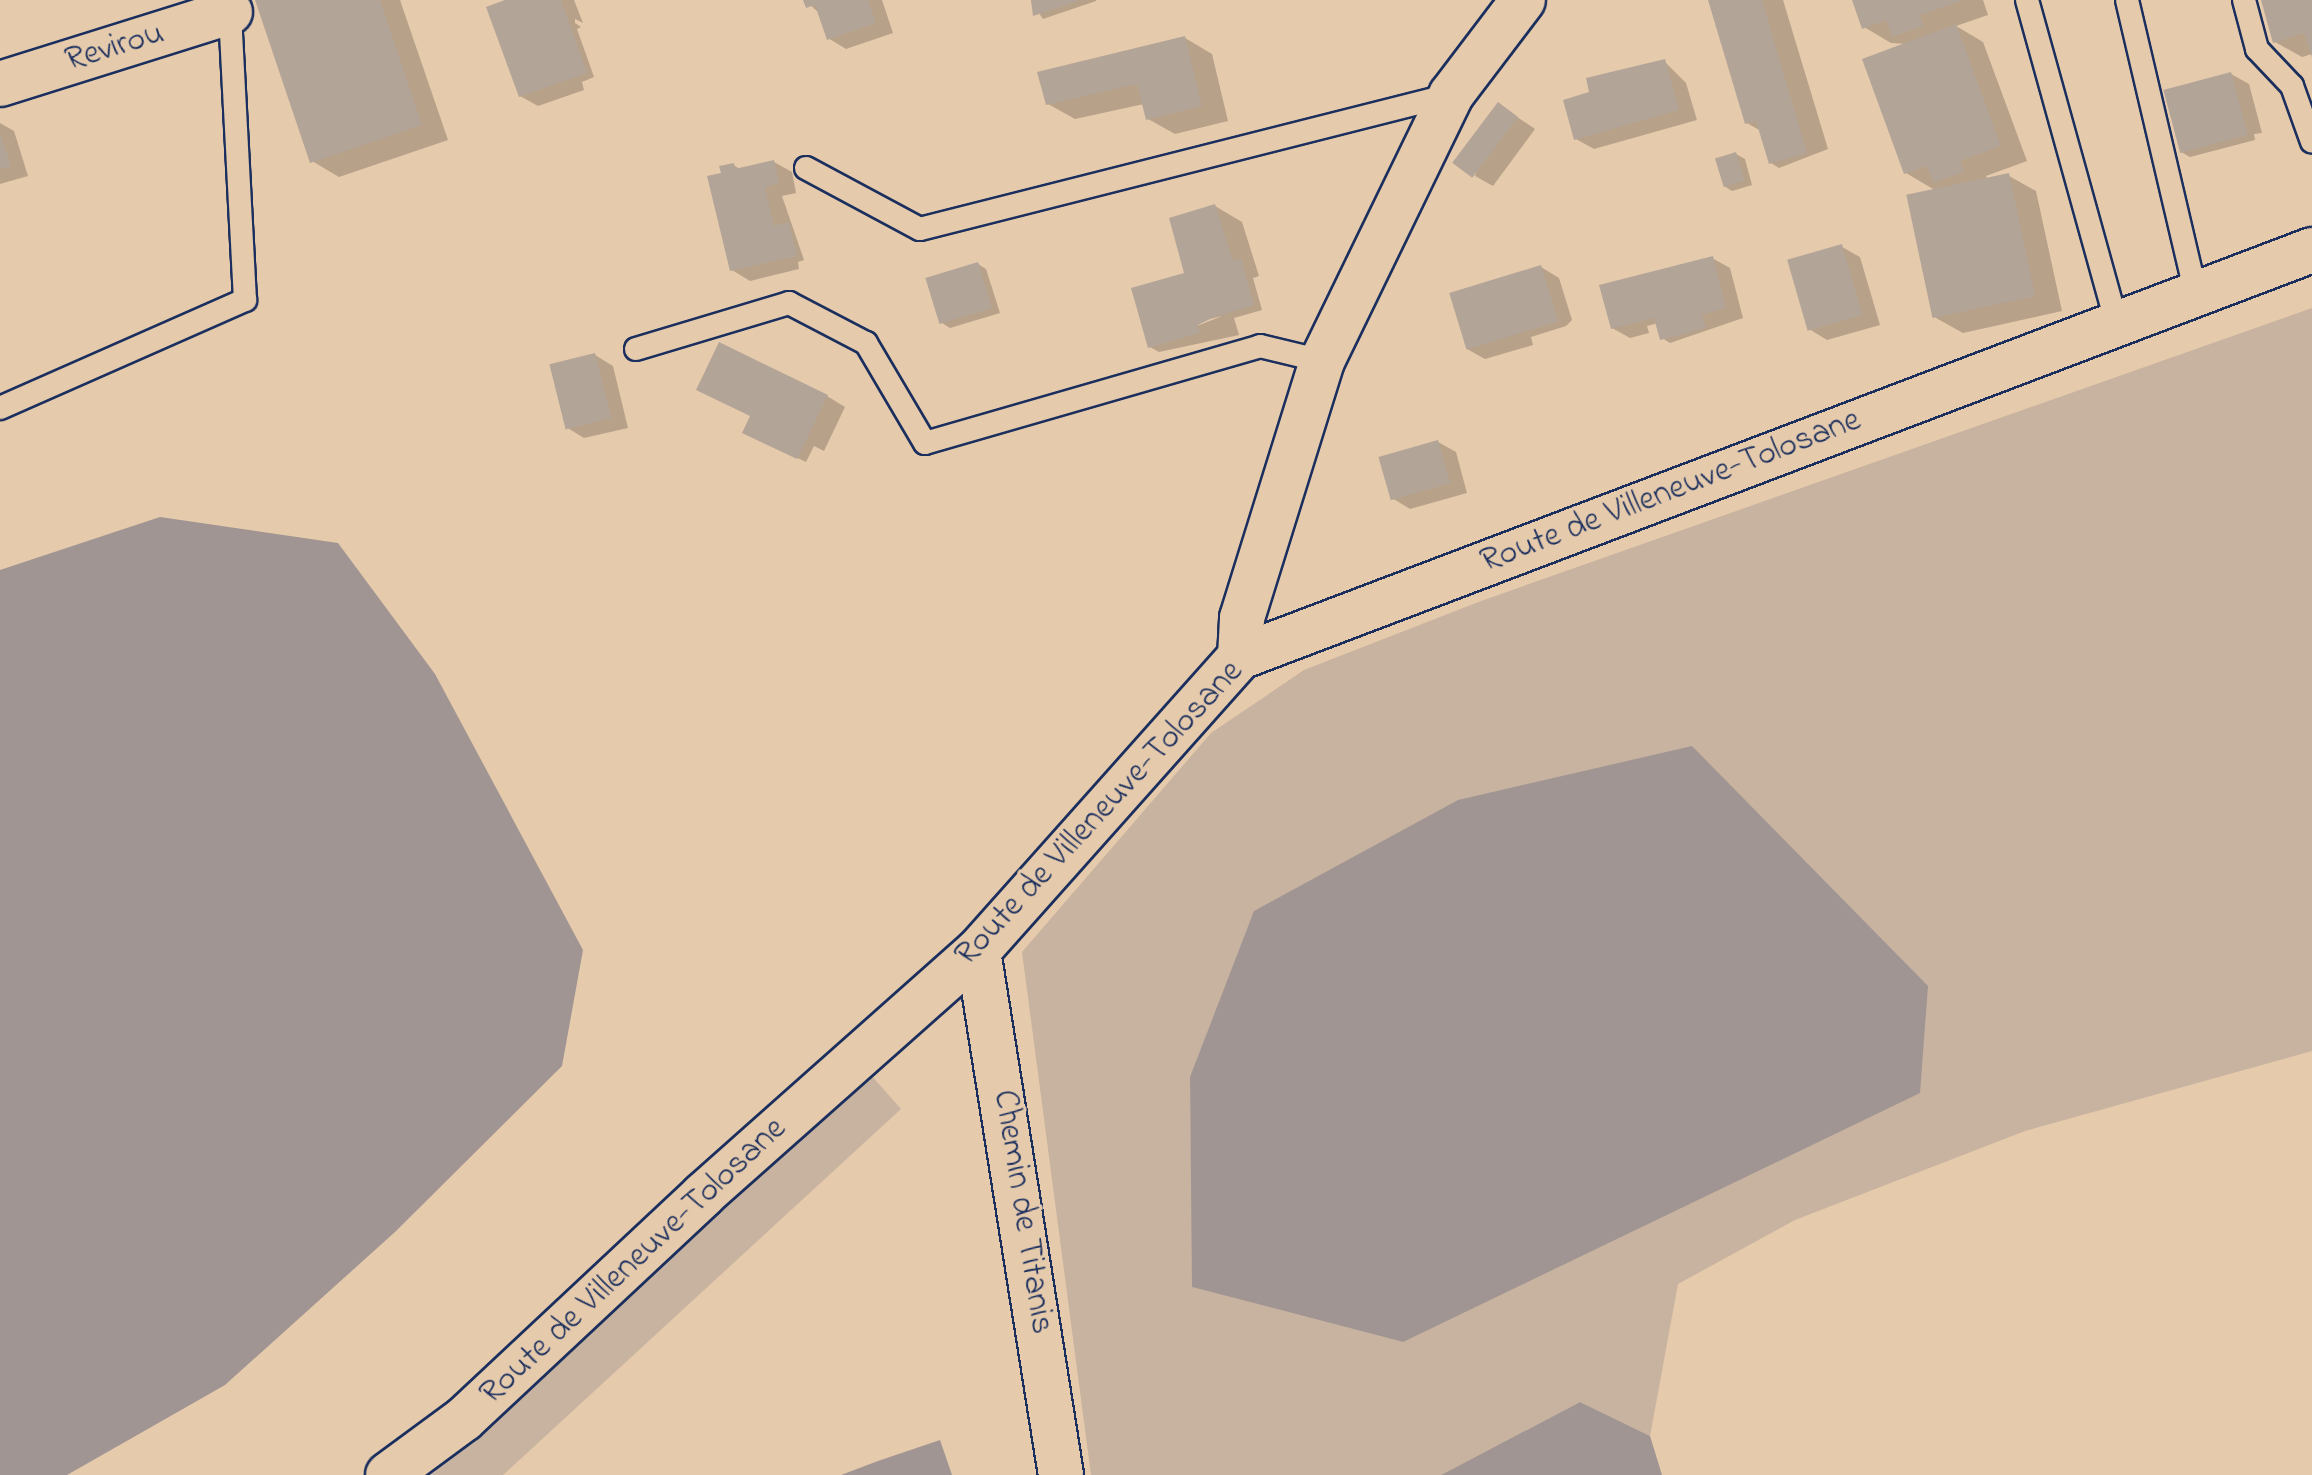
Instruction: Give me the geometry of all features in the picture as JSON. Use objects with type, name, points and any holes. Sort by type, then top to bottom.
[{"type":"street","points":[[1240,657],[1242,618],[1322,361],[1451,95],[1523,0]]},
{"type":"street","name":"Revirou","points":[[0,84],[230,12]]},
{"type":"street","name":"Route de Villeneuve-Tolosane","points":[[388,1475],[464,1419],[703,1195],[978,951],[1240,657],[2312,250]]},
{"type":"street","name":"Chemin de Titanis","points":[[978,951],[1061,1475]]},
{"type":"lane","points":[[2027,0],[2117,324]]},
{"type":"lane","points":[[2127,0],[2196,294]]},
{"type":"lane","points":[[2244,0],[2257,49],[2292,86],[2312,142]]},
{"type":"lane","points":[[0,408],[245,300],[230,12]]},
{"type":"lane","points":[[806,168],[920,229],[1451,95]]},
{"type":"lane","points":[[636,349],[789,303],[866,343],[925,443],[1260,346],[1322,361]]},
{"type":"shaded area","points":[[2312,308],[2312,1051],[2025,1131],[1795,1220],[1678,1284],[1650,1436],[1580,1402],[1441,1475],[1091,1475],[1022,952],[1211,733],[1304,670],[1481,601]],"holes":[[[1190,1077],[1403,1342],[1193,1287]]]},
{"type":"shaded area","points":[[160,517],[338,543],[435,674],[583,950],[562,1066],[395,1232],[225,1385],[67,1475],[0,1475],[0,570]]},
{"type":"shaded area","points":[[1692,746],[1928,986],[1920,1093],[1403,1342],[1192,1287],[1190,1077],[1254,911],[1458,800]]},
{"type":"shaded area","points":[[871,1075],[901,1109],[503,1475],[431,1475]]},
{"type":"shaded area","points":[[1580,1402],[1650,1436],[1662,1475],[1441,1475]]},
{"type":"shaded area","points":[[940,1440],[952,1475],[841,1475],[878,1461]]},
{"type":"building","points":[[255,0],[380,0],[422,125],[310,163]]},
{"type":"building","points":[[505,0],[561,0],[587,73],[519,97],[486,7]]},
{"type":"building","points":[[803,0],[868,0],[876,23],[827,40],[815,5],[806,8]]},
{"type":"building","points":[[1031,0],[1077,0],[1078,1],[1033,16]]},
{"type":"building","points":[[1708,0],[1762,0],[1807,153],[1769,164],[1756,121],[1745,124]]},
{"type":"building","points":[[1852,0],[1961,1],[1920,15],[1923,26],[1892,37],[1886,20],[1862,29]]},
{"type":"building","points":[[2261,0],[2312,0],[2312,57],[2304,33],[2273,43]]},
{"type":"building","points":[[1956,24],[2001,146],[1960,161],[1964,172],[1933,183],[1927,166],[1904,174],[1862,59]]},
{"type":"building","points":[[1185,36],[1202,106],[1146,120],[1137,84],[1046,105],[1037,72]]},
{"type":"building","points":[[1665,59],[1679,110],[1574,140],[1563,100],[1589,92],[1586,78]]},
{"type":"building","points":[[2231,72],[2248,135],[2180,153],[2163,90]]},
{"type":"building","points":[[1498,102],[1518,117],[1472,178],[1452,163]]},
{"type":"building","points":[[0,133],[11,166],[0,169]]},
{"type":"building","points":[[1736,152],[1745,181],[1724,187],[1715,158]]},
{"type":"building","points":[[774,160],[779,183],[765,187],[774,226],[789,222],[797,256],[730,271],[707,176],[721,173],[719,166],[734,163],[735,169]]},
{"type":"building","points":[[2009,173],[2035,296],[1932,318],[1906,195]]},
{"type":"building","points":[[1215,204],[1233,261],[1241,258],[1254,305],[1198,325],[1200,333],[1148,348],[1131,288],[1184,273],[1169,218]]},
{"type":"building","points":[[1842,244],[1862,315],[1808,331],[1787,260]]},
{"type":"building","points":[[1713,256],[1726,308],[1702,315],[1706,328],[1660,340],[1654,318],[1611,329],[1599,285]]},
{"type":"building","points":[[978,262],[992,308],[939,324],[925,278]]},
{"type":"building","points":[[1541,265],[1558,321],[1466,349],[1449,293]]},
{"type":"building","points":[[719,342],[828,395],[797,459],[742,433],[750,416],[696,390]]},
{"type":"building","points":[[595,353],[611,418],[566,429],[549,364]]},
{"type":"building","points":[[1438,440],[1450,483],[1391,500],[1378,457]]}]
